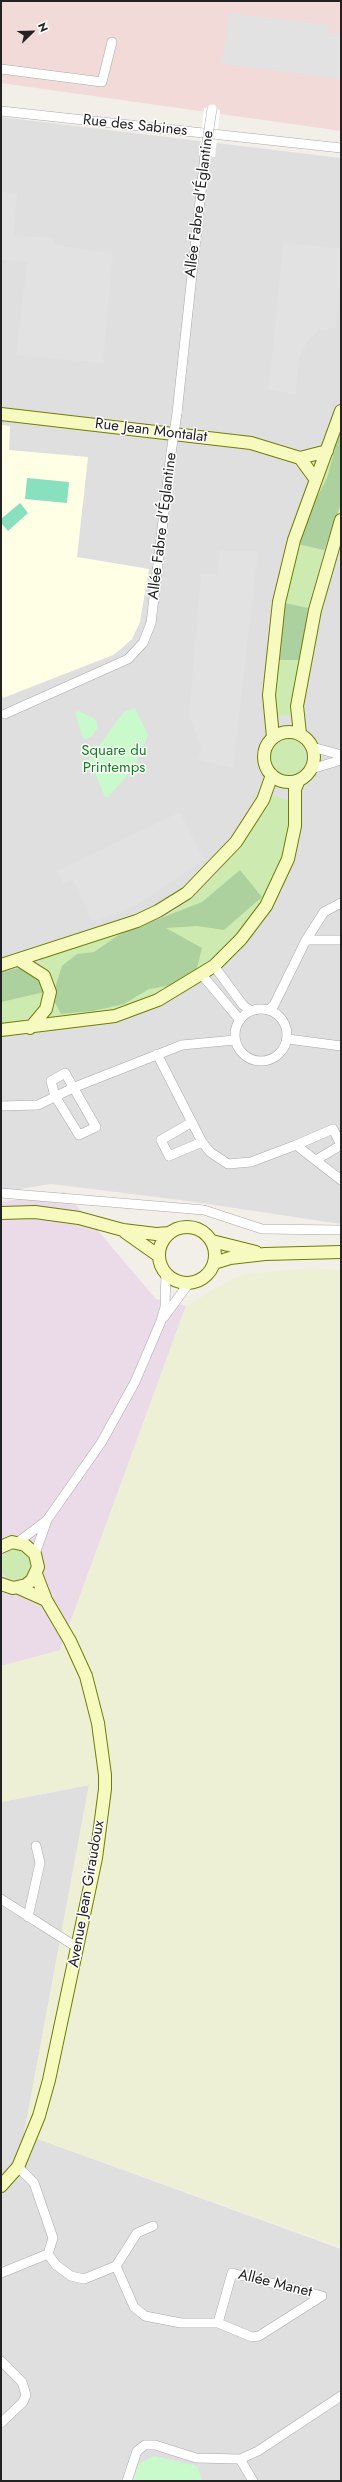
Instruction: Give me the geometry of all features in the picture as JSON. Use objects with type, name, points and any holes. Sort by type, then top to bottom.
[{"type":"main road","points":[[299,780],[285,782],[272,775],[267,769],[264,755],[273,737],[269,695],[279,602],[294,540],[341,411]]},
{"type":"main road","name":"Rue Jean Montalat","points":[[1,414],[250,443],[300,458]]},
{"type":"main road","points":[[316,480],[300,458],[327,450]]},
{"type":"main road","points":[[1,1030],[30,1028],[115,1016],[158,1000],[202,975],[214,966],[241,939],[266,906],[288,859],[294,826],[294,789],[299,780],[311,769],[314,762],[312,747],[300,734],[297,706],[315,610],[341,520]]},
{"type":"main road","points":[[273,737],[286,732],[300,734]]},
{"type":"main road","points":[[1,965],[137,920],[158,911],[187,893],[236,842],[263,800],[272,775]]},
{"type":"main road","points":[[19,960],[44,976],[50,992],[46,1009],[30,1028]]},
{"type":"main road","points":[[1,1213],[35,1212],[79,1218],[123,1230],[156,1234],[170,1232],[182,1227],[191,1227],[206,1234],[212,1241],[215,1256],[214,1263],[203,1278],[190,1283],[176,1281],[166,1273],[159,1256],[161,1242],[170,1232]]},
{"type":"main road","points":[[123,1230],[159,1256]]},
{"type":"main road","points":[[212,1241],[265,1254]]},
{"type":"main road","points":[[214,1263],[230,1258],[265,1254],[341,1252]]},
{"type":"main road","points":[[2,1545],[18,1542],[31,1549],[35,1554]]},
{"type":"main road","name":"Avenue Jean Giraudoux","points":[[1,2186],[18,2167],[41,2109],[78,1948],[96,1858],[105,1775],[98,1722],[86,1676],[70,1641],[46,1600],[36,1574],[38,1568],[35,1554]]},
{"type":"main road","points":[[19,1588],[32,1580],[36,1574]]},
{"type":"main road","points":[[2,1585],[19,1588],[46,1600]]},
{"type":"street","points":[[1,69],[102,82],[112,42]]},
{"type":"street","name":"Allée Fabre d'Églantine","points":[[5,714],[128,659],[143,642],[152,623],[205,156],[212,109]]},
{"type":"street","name":"Rue des Sabines","points":[[1,111],[341,148]]},
{"type":"street","points":[[312,747],[341,755]]},
{"type":"street","points":[[311,769],[341,760]]},
{"type":"street","points":[[269,1010],[274,1005],[306,940],[324,912],[341,903]]},
{"type":"street","points":[[306,940],[341,940]]},
{"type":"street","points":[[214,966],[243,1005],[251,1011]]},
{"type":"street","points":[[202,975],[240,1020]]},
{"type":"street","points":[[269,1010],[284,1021],[288,1039],[286,1047],[274,1059],[258,1062],[243,1054],[235,1040],[240,1020],[251,1011],[269,1010]]},
{"type":"street","points":[[288,1039],[341,1046]]},
{"type":"street","points":[[1,1106],[38,1105],[75,1087],[182,1045],[235,1040]]},
{"type":"street","points":[[157,1054],[202,1142],[210,1152],[228,1164],[251,1162],[333,1129],[340,1145],[316,1160]]},
{"type":"street","points":[[65,1073],[75,1087],[96,1127],[79,1135],[55,1096],[51,1081],[65,1073]]},
{"type":"street","points":[[192,1122],[161,1140],[169,1156],[202,1142]]},
{"type":"street","points":[[296,1144],[341,1180]]},
{"type":"street","points":[[1,1193],[204,1210],[262,1229],[341,1230]]},
{"type":"street","points":[[35,1554],[47,1520],[105,1436],[135,1382],[161,1321],[165,1307],[166,1273]]},
{"type":"street","points":[[161,1321],[190,1283]]},
{"type":"street","points":[[18,1542],[47,1520]]},
{"type":"street","points":[[28,1917],[40,1863],[36,1846]]},
{"type":"street","points":[[1,1899],[78,1948]]},
{"type":"street","points":[[18,2167],[34,2183],[53,2238],[48,2254]]},
{"type":"street","points":[[48,2254],[56,2265],[71,2276],[84,2279],[116,2266],[137,2233],[153,2226]]},
{"type":"street","points":[[1,2273],[48,2254]]},
{"type":"street","points":[[116,2266],[134,2307],[145,2316],[181,2323],[218,2323]]},
{"type":"street","name":"Allée Manet","points":[[232,2273],[322,2296],[260,2336],[252,2337],[218,2323],[232,2273]]},
{"type":"street","points":[[1,2361],[22,2382],[26,2395],[23,2402],[1,2423]]},
{"type":"street","points":[[127,2481],[136,2451],[146,2445],[155,2445],[196,2458],[240,2459],[258,2451],[341,2396]]},
{"type":"street","points":[[240,2459],[253,2481]]},
{"type":"shaded area","points":[[1,1],[341,1],[341,131],[1,83]]},
{"type":"shaded area","points":[[229,13],[329,25],[328,33],[341,35],[341,79],[222,64]]},
{"type":"shaded area","points":[[1,117],[341,158],[341,1224],[188,1201],[51,1184],[1,1192]]},
{"type":"shaded area","points":[[1,192],[17,193],[14,236],[55,238],[54,245],[113,253],[103,363],[16,355],[27,262],[1,260]]},
{"type":"shaded area","points":[[283,243],[341,249],[341,278],[336,327],[320,330],[308,341],[300,356],[295,394],[269,390]]},
{"type":"shaded area","points":[[1,425],[10,426],[9,450],[88,457],[77,557],[149,569],[140,622],[132,639],[121,649],[113,655],[3,698],[1,693]]},
{"type":"shaded area","points":[[220,551],[258,551],[233,768],[197,759],[201,750],[189,715],[201,574],[217,575]]},
{"type":"shaded area","points":[[180,812],[204,860],[133,907],[92,921],[73,880],[63,884],[57,871]]},
{"type":"shaded area","points":[[65,1192],[156,1299],[186,1306],[60,1651],[1,1666],[1,1202]]},
{"type":"shaded area","points":[[311,1268],[341,1270],[341,2247],[24,2134],[89,1785],[1,1802],[1,1666],[60,1650],[186,1306],[226,1282],[244,1274]]},
{"type":"shaded area","points":[[89,1785],[24,2134],[341,2249],[341,2481],[202,2481],[196,2466],[139,2464],[133,2481],[1,2481],[1,1802]]},
{"type":"green space","points":[[341,427],[341,504],[324,550],[298,544],[308,515],[327,478]]},
{"type":"green space","points":[[339,435],[341,504],[331,526],[308,608],[291,715],[276,716],[274,696],[285,603],[295,551]]},
{"type":"green space","points":[[27,478],[69,482],[67,503],[25,499]]},
{"type":"green space","points":[[20,503],[28,513],[8,531],[1,523],[1,519]]},
{"type":"green space","points":[[285,603],[308,608],[300,660],[278,660]]},
{"type":"green space","name":"Square du Printemps","points":[[135,708],[148,735],[133,769],[108,797],[105,797],[89,759],[124,712]]},
{"type":"green space","points":[[78,711],[95,719],[97,722],[97,729],[92,736],[87,739],[83,738],[75,713]]},
{"type":"green space","points":[[291,739],[301,744],[305,750],[305,764],[301,770],[295,774],[285,775],[275,770],[271,764],[270,754],[275,744],[281,740]]},
{"type":"green space","points":[[271,795],[288,800],[289,832],[285,853],[267,893],[239,933],[201,968],[152,997],[127,1007],[95,1014],[41,1020],[50,980],[39,960],[163,918],[193,898],[223,867],[248,835],[265,810]]},
{"type":"green space","points":[[240,870],[262,897],[224,930],[197,926],[166,928],[202,948],[196,972],[179,984],[149,989],[124,1004],[93,1011],[61,1014],[52,997],[62,966],[77,954],[94,952],[120,934],[202,902]]},
{"type":"green space","points":[[24,967],[39,977],[45,992],[1,1002],[1,972]]},
{"type":"green space","points":[[1,972],[45,992],[39,1011],[18,1023],[1,1025]]},
{"type":"green space","points":[[15,1550],[26,1554],[30,1565],[26,1576],[15,1580],[4,1576],[0,1565],[4,1554]]},
{"type":"green space","points":[[154,2456],[197,2466],[202,2481],[133,2481],[139,2464]]},
{"type":"pier","points":[[204,108],[220,110],[215,157],[199,155]]}]
